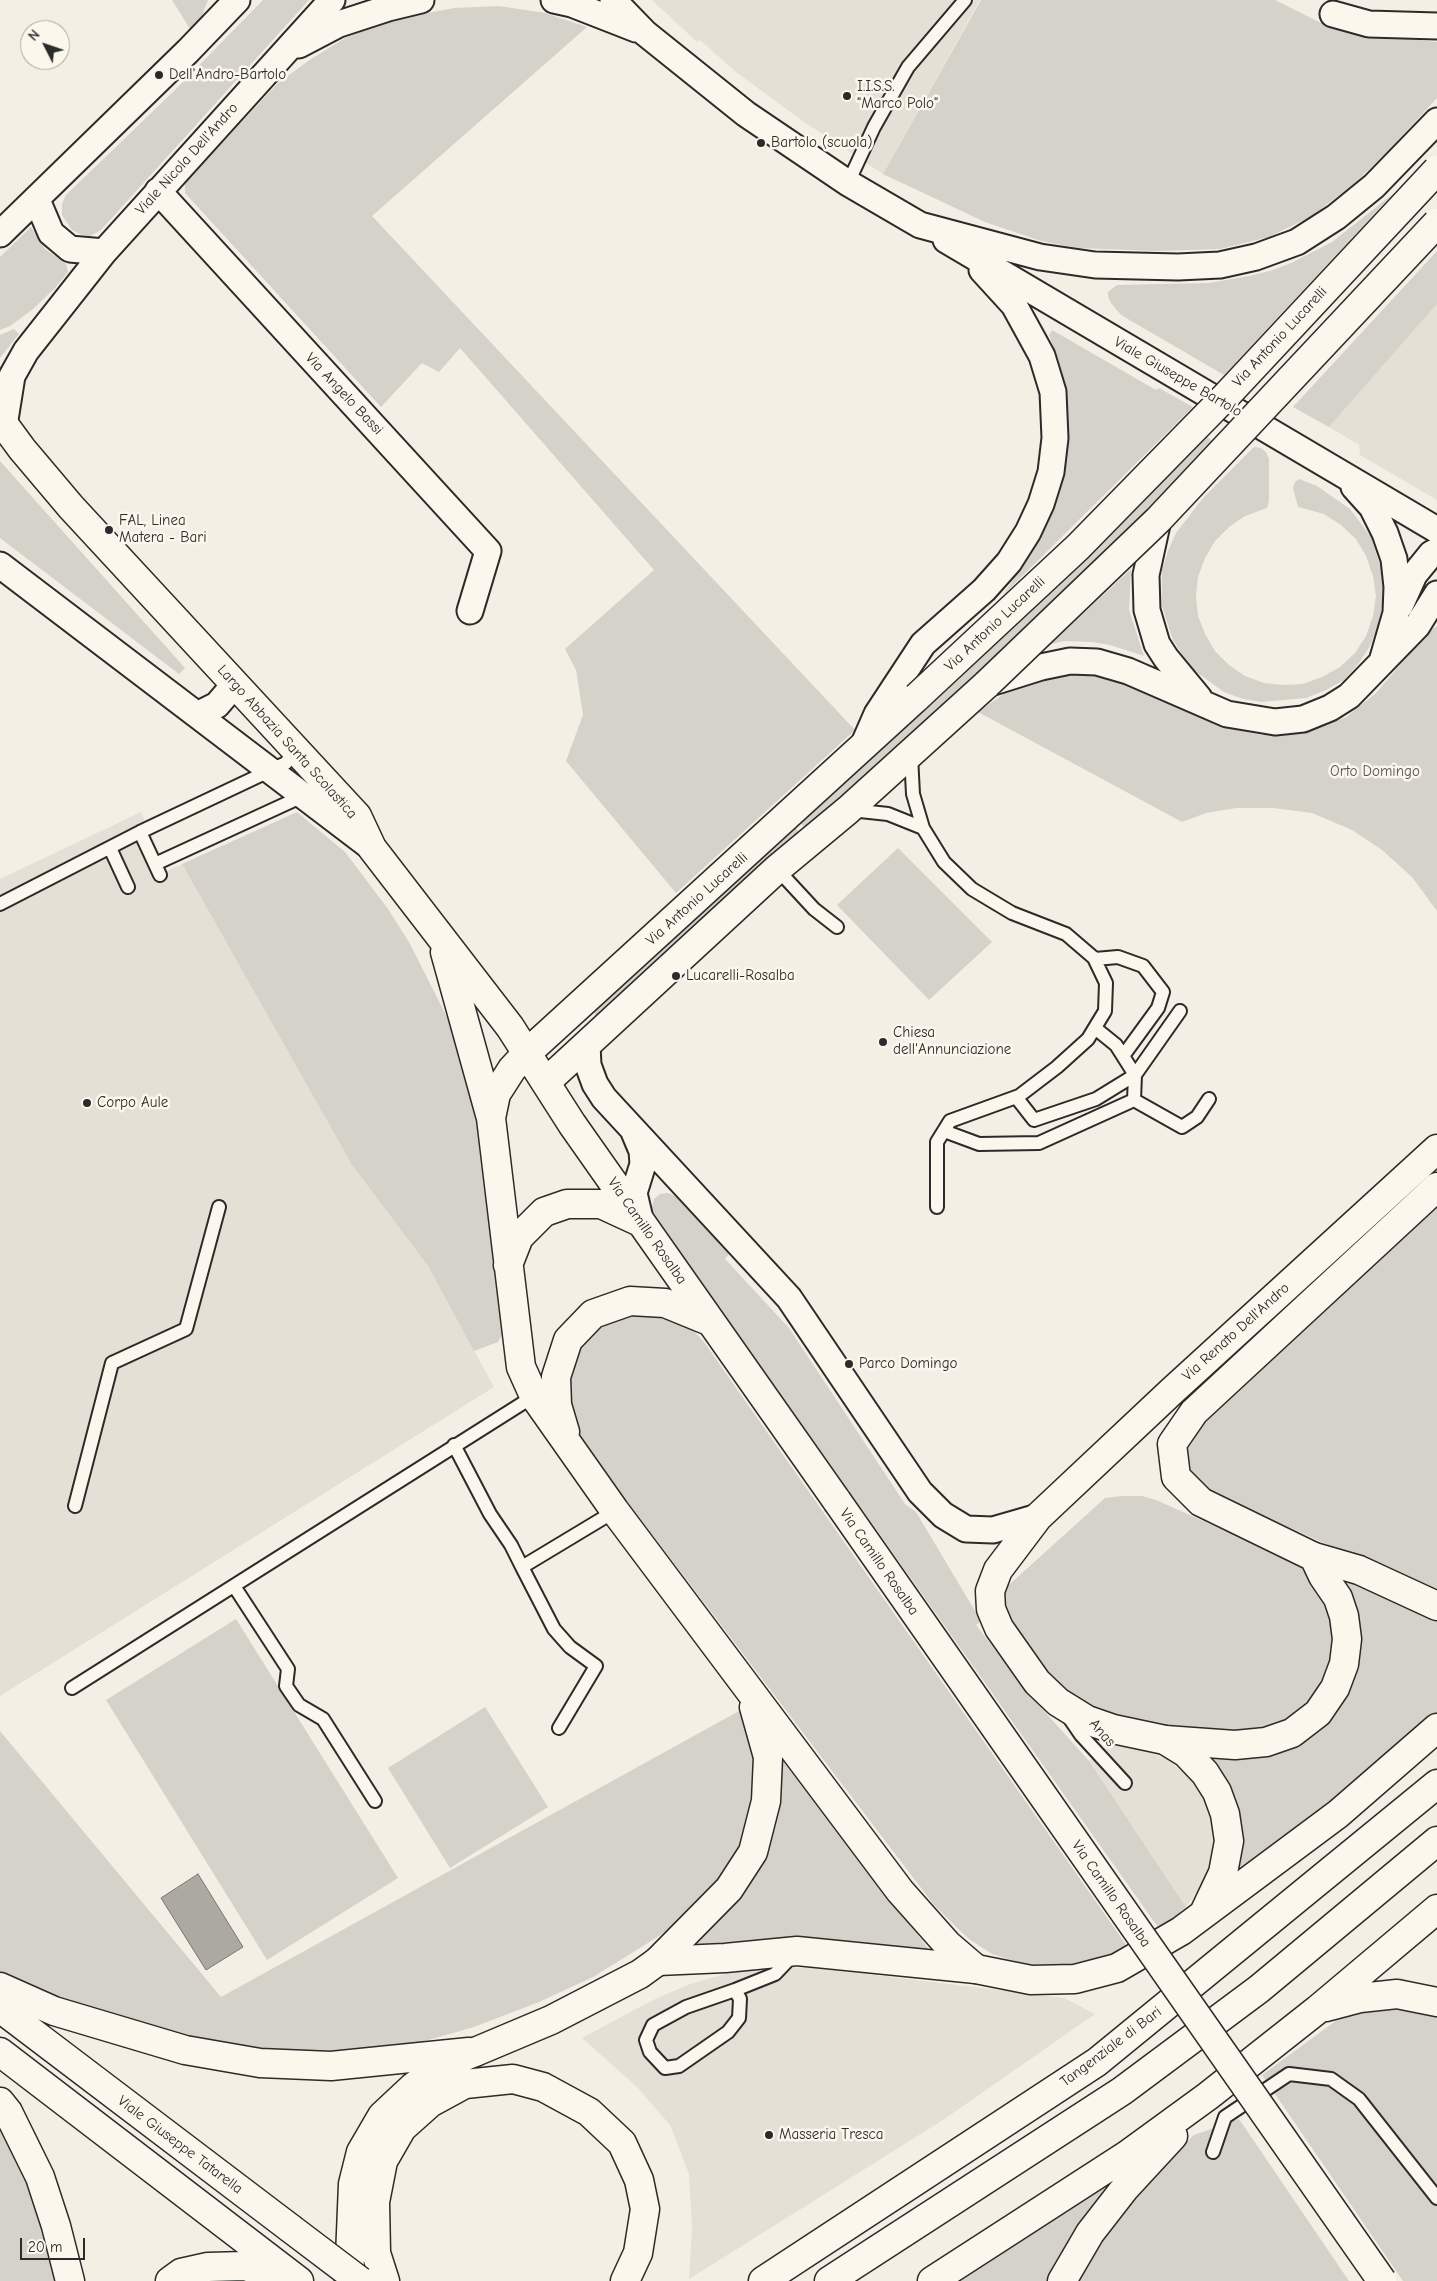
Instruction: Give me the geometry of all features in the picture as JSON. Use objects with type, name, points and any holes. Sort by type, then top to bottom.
[{"type":"main road","name":"Via Antonio Lucarelli","points":[[491,1118],[496,1094],[512,1069],[527,1053],[864,746],[1078,547],[1226,396],[1437,170]]},
{"type":"main road","points":[[546,1082],[777,869],[911,754],[1158,520],[1437,223]]},
{"type":"main road","name":"Largo Abbazia Santa Scolastica","points":[[2,423],[71,507],[295,749],[312,785],[357,816],[372,848]]},
{"type":"main road","name":"Via Camillo Rosalba","points":[[372,848],[527,1053],[567,1116],[709,1321],[1382,2281]]},
{"type":"main road","points":[[440,936],[491,1118],[521,1367],[534,1396],[615,1511],[900,1891],[948,1945],[976,1969]]},
{"type":"main road","name":"Via Renato Dell'Andro","points":[[1165,1740],[1113,1729],[1087,1720],[1058,1702],[1037,1682],[1011,1648],[999,1628],[991,1609],[990,1591],[998,1570],[1038,1518],[1172,1391],[1437,1149]]},
{"type":"main road","name":"Via Renato Dell'Andro","points":[[1437,1187],[1194,1412],[1172,1444],[1176,1477],[1201,1502],[1314,1557],[1359,1570],[1437,1606]]},
{"type":"main road","points":[[508,1265],[519,1237],[544,1212],[568,1204],[601,1204],[641,1223]]},
{"type":"main road","points":[[568,1445],[557,1404],[556,1377],[568,1340],[593,1314],[630,1302],[664,1303],[709,1321]]},
{"type":"main road","points":[[1165,1740],[1235,1745],[1266,1742],[1292,1732],[1318,1712],[1335,1688],[1344,1664],[1347,1639],[1344,1616],[1338,1598],[1323,1576],[1314,1557]]},
{"type":"main road","points":[[349,2281],[353,2184],[361,2152],[382,2116],[413,2087],[440,2068],[551,2020],[640,1974],[658,1961],[729,1890],[753,1852],[766,1801],[768,1757],[750,1693]]},
{"type":"main road","points":[[658,1961],[725,1958],[796,1951],[976,1969],[1031,1980],[1074,1980],[1117,1968],[1181,1931],[1338,1814],[1437,1728]]},
{"type":"main road","points":[[1165,1740],[1186,1753],[1206,1773],[1218,1792],[1225,1814],[1229,1841],[1224,1872],[1203,1915]]},
{"type":"main road","name":"Tangenziale di Bari","points":[[763,2281],[1097,2062],[1437,1784]]},
{"type":"main road","points":[[829,2281],[1122,2091],[1259,1989],[1437,1841]]},
{"type":"main road","points":[[932,2281],[1127,2155],[1208,2096],[1317,2010],[1437,1909]]},
{"type":"main road","points":[[0,1987],[54,2011],[185,2050],[260,2063],[331,2066],[475,2052]]},
{"type":"main road","points":[[1317,2010],[1360,1998],[1397,1994],[1437,2002]]},
{"type":"main road","name":"Viale Giuseppe Tatarella","points":[[0,2008],[360,2281]]},
{"type":"main road","points":[[0,2052],[298,2281]]},
{"type":"main road","points":[[385,2281],[376,2253],[375,2202],[384,2161],[402,2128],[430,2103],[465,2084],[513,2079],[543,2087],[589,2112],[622,2144],[639,2180],[645,2209],[638,2253],[625,2281]]},
{"type":"main road","points":[[1062,2281],[1090,2233],[1125,2188],[1208,2096]]},
{"type":"main road","points":[[0,2102],[8,2112],[40,2177],[56,2226],[70,2281]]},
{"type":"main road","points":[[170,2281],[181,2273],[208,2267],[235,2266],[245,2266],[292,2281]]},
{"type":"street","name":"Viale Nicola Dell'Andro","points":[[2,423],[12,376],[26,350],[104,252],[332,0]]},
{"type":"street","points":[[286,51],[339,24],[388,8],[421,0]]},
{"type":"street","points":[[554,0],[572,4],[645,33]]},
{"type":"street","points":[[613,0],[645,33],[746,114],[848,183],[920,225],[1040,257],[1086,264],[1178,267],[1220,265],[1256,257],[1296,242],[1336,217],[1374,186],[1437,121]]},
{"type":"street","points":[[0,234],[37,200],[227,6]]},
{"type":"street","points":[[1333,14],[1369,24],[1437,26]]},
{"type":"street","name":"Via Angelo Bassi","points":[[158,191],[488,551],[470,611]]},
{"type":"street","points":[[37,200],[51,233],[70,249],[104,252]]},
{"type":"street","name":"Viale Giuseppe Bartolo","points":[[920,225],[1437,530]]},
{"type":"street","points":[[864,746],[877,714],[923,644],[984,590],[1009,562],[1028,532],[1041,504],[1051,472],[1055,438],[1053,392],[1042,356],[1014,305],[959,247]]},
{"type":"street","points":[[1340,472],[1372,507],[1386,534],[1394,559],[1396,613],[1391,636],[1380,665]]},
{"type":"street","points":[[1158,520],[1146,575],[1147,610],[1157,644],[1202,702]]},
{"type":"street","points":[[1396,613],[1414,575],[1432,554],[1437,551]]},
{"type":"street","name":"Largo Abbazia Santa Scolastica","points":[[0,565],[199,714],[270,770],[312,785]]},
{"type":"street","points":[[987,684],[1041,667],[1070,661],[1097,662],[1128,671],[1227,714],[1275,722],[1303,718],[1330,708],[1349,696],[1427,620],[1437,594]]},
{"type":"street","points":[[199,714],[216,705],[235,684]]},
{"type":"street","points":[[576,1008],[593,1039],[588,1066],[595,1084],[604,1098],[789,1298],[920,1492],[943,1515],[966,1529],[993,1530],[1038,1518]]},
{"type":"street","points":[[633,1128],[642,1151],[643,1164],[634,1193],[641,1223]]},
{"type":"lane","points":[[848,183],[874,127],[908,67],[965,0]]},
{"type":"lane","points":[[0,904],[140,832],[286,763],[295,749]]},
{"type":"lane","points":[[911,754],[910,769],[913,794],[923,828],[944,862],[972,889],[1012,913],[1066,934],[1095,959],[1106,983],[1104,1011],[1095,1028],[1088,1039],[1058,1067],[1016,1097],[950,1121],[937,1142],[937,1207]]},
{"type":"lane","points":[[140,832],[157,870],[312,785]]},
{"type":"lane","points":[[848,810],[866,810],[888,814],[923,828]]},
{"type":"lane","points":[[110,848],[128,887]]},
{"type":"lane","points":[[777,869],[814,909],[837,928]]},
{"type":"lane","points":[[1095,959],[1118,957],[1143,966],[1163,992],[1158,1008],[1123,1056]]},
{"type":"lane","points":[[1016,1097],[1034,1120],[1096,1099],[1135,1075],[1180,1011]]},
{"type":"lane","points":[[1095,1028],[1116,1044],[1135,1075],[1134,1100]]},
{"type":"lane","points":[[1134,1100],[1182,1127],[1197,1117],[1209,1099]]},
{"type":"lane","points":[[944,1131],[979,1144],[1040,1143],[1134,1100]]},
{"type":"lane","points":[[75,1506],[112,1363],[186,1329],[219,1207]]},
{"type":"lane","points":[[72,1688],[534,1396]]},
{"type":"lane","points":[[454,1445],[490,1514],[511,1545],[554,1629],[570,1647],[596,1666],[559,1728]]},
{"type":"lane","points":[[522,1566],[615,1511]]},
{"type":"lane","points":[[234,1586],[288,1669],[286,1686],[299,1705],[323,1719],[375,1801]]},
{"type":"lane","name":"Anas","points":[[1058,1702],[1081,1735],[1125,1783]]},
{"type":"lane","points":[[735,1990],[740,1999],[739,2018],[728,2032],[679,2066],[665,2068],[650,2052],[646,2040],[653,2025],[686,2007],[775,1974],[796,1951]]},
{"type":"lane","points":[[1213,2152],[1225,2117],[1290,2074],[1331,2079],[1359,2100],[1437,2198]]},
{"type":"shaded area","name":"I.I.S.S. \"Marco Polo\"","points":[[652,0],[980,0],[883,174],[801,120],[736,72],[700,40],[697,42]]},
{"type":"shaded area","points":[[1437,304],[1437,500],[1360,455],[1359,445],[1329,427]]},
{"type":"shaded area","points":[[141,812],[167,871],[182,864],[352,1165],[428,1266],[494,1387],[0,1696],[0,879]]},
{"type":"shaded area","points":[[1108,1744],[1149,1752],[1165,1758],[1189,1777],[1200,1791],[1208,1808],[1212,1826],[1213,1848],[1208,1871],[1199,1889],[1186,1907],[1089,1761]]},
{"type":"shaded area","points":[[198,1874],[243,1947],[206,1970],[161,1898]]},
{"type":"shaded area","points":[[773,1967],[811,1968],[1064,1998],[1095,2014],[943,2120],[689,2279],[692,2227],[689,2174],[670,2125],[637,2087],[582,2038],[651,2001],[690,1984],[729,1973]]},
{"type":"green space","points":[[172,0],[208,0],[202,16],[190,29]]},
{"type":"green space","points":[[263,0],[309,0],[101,230],[90,236],[82,235],[72,230],[62,215],[62,204],[66,195],[175,90]]},
{"type":"green space","points":[[981,0],[1275,0],[1319,22],[1357,33],[1437,42],[1437,98],[1388,151],[1354,184],[1310,217],[1269,237],[1220,249],[1157,251],[1078,248],[1041,241],[985,222],[883,174]]},
{"type":"green space","points":[[499,6],[545,13],[587,27],[372,216],[855,730],[676,893],[566,761],[583,715],[576,670],[565,649],[654,570],[460,348],[439,372],[422,363],[381,407],[185,193],[185,183],[278,83],[311,59],[347,37],[375,26],[411,16],[454,8]]},
{"type":"green space","points":[[1394,193],[1224,375],[1121,315],[1108,296],[1108,292],[1117,285],[1209,283],[1273,270],[1332,242]]},
{"type":"green space","points":[[31,227],[45,249],[66,264],[68,272],[55,288],[32,310],[10,326],[0,330],[0,257]]},
{"type":"green space","points":[[1437,251],[1437,304],[1329,427],[1293,407]]},
{"type":"green space","points":[[14,329],[19,334],[0,358],[0,335]]},
{"type":"green space","points":[[1052,330],[1156,390],[1159,388],[1193,407],[1003,595],[1043,532],[1062,479],[1066,456],[1066,399],[1058,359],[1049,335]]},
{"type":"green space","points":[[1206,435],[1215,444],[980,673],[807,830],[798,821]]},
{"type":"green space","points":[[1254,447],[1261,448],[1266,452],[1269,459],[1269,500],[1267,508],[1245,516],[1229,527],[1215,541],[1205,558],[1198,577],[1196,596],[1198,616],[1205,634],[1215,651],[1229,665],[1245,676],[1264,683],[1283,685],[1303,684],[1322,677],[1340,667],[1355,653],[1366,636],[1373,616],[1376,596],[1373,576],[1366,556],[1356,539],[1341,525],[1324,514],[1298,507],[1293,488],[1295,482],[1299,479],[1317,486],[1350,509],[1371,537],[1382,571],[1384,590],[1382,608],[1378,626],[1370,646],[1359,663],[1344,680],[1306,698],[1261,702],[1243,699],[1224,692],[1195,671],[1184,657],[1173,640],[1162,606],[1162,570],[1176,533],[1203,498]]},
{"type":"green space","points":[[0,461],[185,668],[179,674],[0,538]]},
{"type":"green space","points":[[1131,569],[1129,610],[1144,656],[1110,645],[1092,642],[1064,641],[1051,644]]},
{"type":"green space","name":"Orto Domingo","points":[[1437,626],[1437,911],[1412,877],[1382,850],[1352,830],[1312,813],[1273,808],[1236,808],[1206,813],[1182,822],[978,712],[1018,684],[1051,674],[1085,672],[1117,678],[1230,729],[1262,735],[1291,733],[1317,728],[1346,717],[1376,693],[1427,633]]},
{"type":"green space","points":[[297,812],[345,852],[388,909],[409,942],[450,1023],[472,1096],[503,1333],[498,1342],[474,1351],[428,1266],[352,1165],[182,864]]},
{"type":"green space","points":[[794,826],[802,835],[598,1017],[595,1015],[594,1010]]},
{"type":"green space","points":[[898,848],[992,942],[929,1000],[837,905]]},
{"type":"green space","points":[[668,1193],[675,1196],[729,1254],[725,1259],[789,1328],[905,1504],[916,1512],[981,1621],[976,1625],[1028,1693],[1089,1761],[1186,1907],[1160,1930],[655,1217],[652,1207],[654,1199],[660,1194]]},
{"type":"green space","points":[[1437,1205],[1437,1594],[1215,1494],[1198,1484],[1188,1471],[1184,1442],[1191,1430]]},
{"type":"green space","points":[[659,1311],[692,1329],[704,1342],[1129,1949],[1098,1962],[1057,1968],[1030,1966],[992,1954],[969,1939],[934,1905],[585,1446],[572,1424],[563,1387],[570,1354],[605,1318]]},
{"type":"green space","points":[[1142,1496],[1156,1500],[1284,1557],[1301,1567],[1312,1578],[1329,1605],[1335,1637],[1331,1668],[1314,1698],[1301,1712],[1271,1730],[1230,1734],[1137,1723],[1112,1718],[1076,1701],[1044,1671],[1007,1614],[999,1594],[1105,1498]]},
{"type":"green space","points":[[1336,1571],[1437,1617],[1437,1715],[1363,1778],[1231,1882],[1206,1757],[1339,1704]]},
{"type":"green space","points":[[236,1619],[398,1878],[267,1960],[106,1700]]},
{"type":"green space","points":[[485,1707],[548,1807],[450,1868],[388,1768]]},
{"type":"green space","points":[[739,1711],[749,1726],[756,1747],[756,1801],[740,1857],[693,1913],[656,1938],[593,1977],[539,2002],[474,2027],[421,2042],[372,2048],[315,2052],[251,2051],[138,2030],[0,1975],[0,1731],[221,1997]]},
{"type":"green space","points":[[779,1755],[930,1951],[802,1938],[774,1938],[690,1948],[725,1909]]},
{"type":"green space","points":[[1377,2004],[1437,2012],[1437,2281],[1403,2281],[1262,2075],[1341,2017]]},
{"type":"green space","points":[[0,2119],[37,2197],[58,2281],[0,2281]]},
{"type":"green space","points":[[1239,2119],[1349,2281],[1075,2281],[1079,2270],[1139,2187],[1194,2135]]},
{"type":"green space","points":[[1114,2181],[1050,2281],[961,2281]]},
{"type":"place","name":"Dell'Andro-Bartolo","points":[[159,75]]},
{"type":"place","name":"I.I.S.S. \"Marco Polo\"","points":[[847,96]]},
{"type":"place","name":"Bartolo (scuola)","points":[[761,143]]},
{"type":"place","name":"FAL, Linea Matera - Bari","points":[[109,530]]},
{"type":"place","name":"Lucarelli-Rosalba","points":[[676,976]]},
{"type":"place","name":"Chiesa dell'Annunciazione","points":[[883,1042]]},
{"type":"place","name":"Corpo Aule","points":[[87,1103]]},
{"type":"place","name":"Parco Domingo","points":[[849,1364]]},
{"type":"place","name":"Masseria Tresca","points":[[769,2135]]}]
